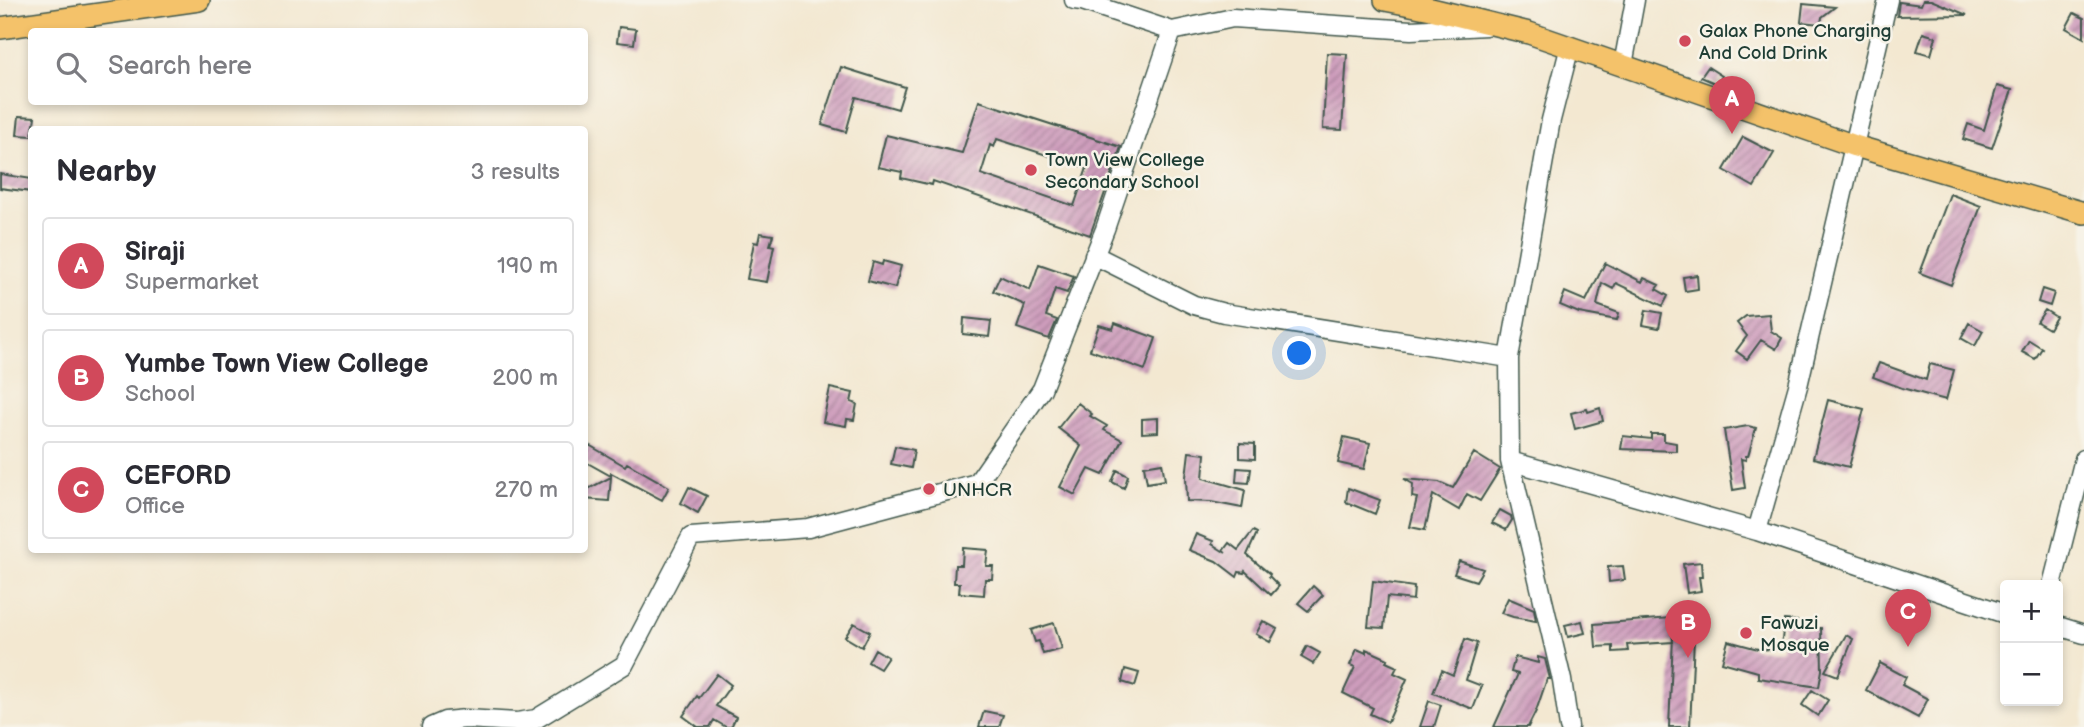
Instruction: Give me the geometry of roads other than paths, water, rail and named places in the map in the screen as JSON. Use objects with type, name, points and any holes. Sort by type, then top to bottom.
[{"type":"main road","points":[[0,28],[199,0]]},
{"type":"main road","points":[[1385,0],[1497,25],[1570,46],[1855,146],[2084,213]]},
{"type":"street","points":[[1074,0],[1171,31],[1233,18],[1410,30],[1497,25]]},
{"type":"street","points":[[1623,65],[1635,0]]},
{"type":"street","points":[[1757,531],[1798,386],[1888,0]]},
{"type":"street","points":[[431,727],[445,721],[466,719],[517,722],[536,719],[624,665],[691,537],[808,528],[977,483],[1042,388],[1105,229],[1171,31]]},
{"type":"street","points":[[1569,727],[1563,680],[1510,461],[1510,358],[1551,120],[1570,46]]},
{"type":"street","points":[[1094,255],[1194,304],[1224,313],[1510,358]]},
{"type":"street","points":[[2053,580],[2084,459]]},
{"type":"street","points":[[1510,461],[1757,531],[2000,612]]},
{"type":"street","points":[[2063,628],[2084,634]]},
{"type":"place","name":"Galax Phone Charging And Cold Drink","points":[[1685,41]]},
{"type":"place","name":"Siraji","points":[[1732,134]]},
{"type":"place","name":"Town View College Secondary School","points":[[1031,170]]},
{"type":"place","name":"UNHCR","points":[[929,489]]},
{"type":"place","name":"Fawuzi Mosque","points":[[1746,633]]},
{"type":"place","name":"CEFORD","points":[[1908,647]]},
{"type":"place","name":"Yumbe Town View College","points":[[1688,658]]}]
